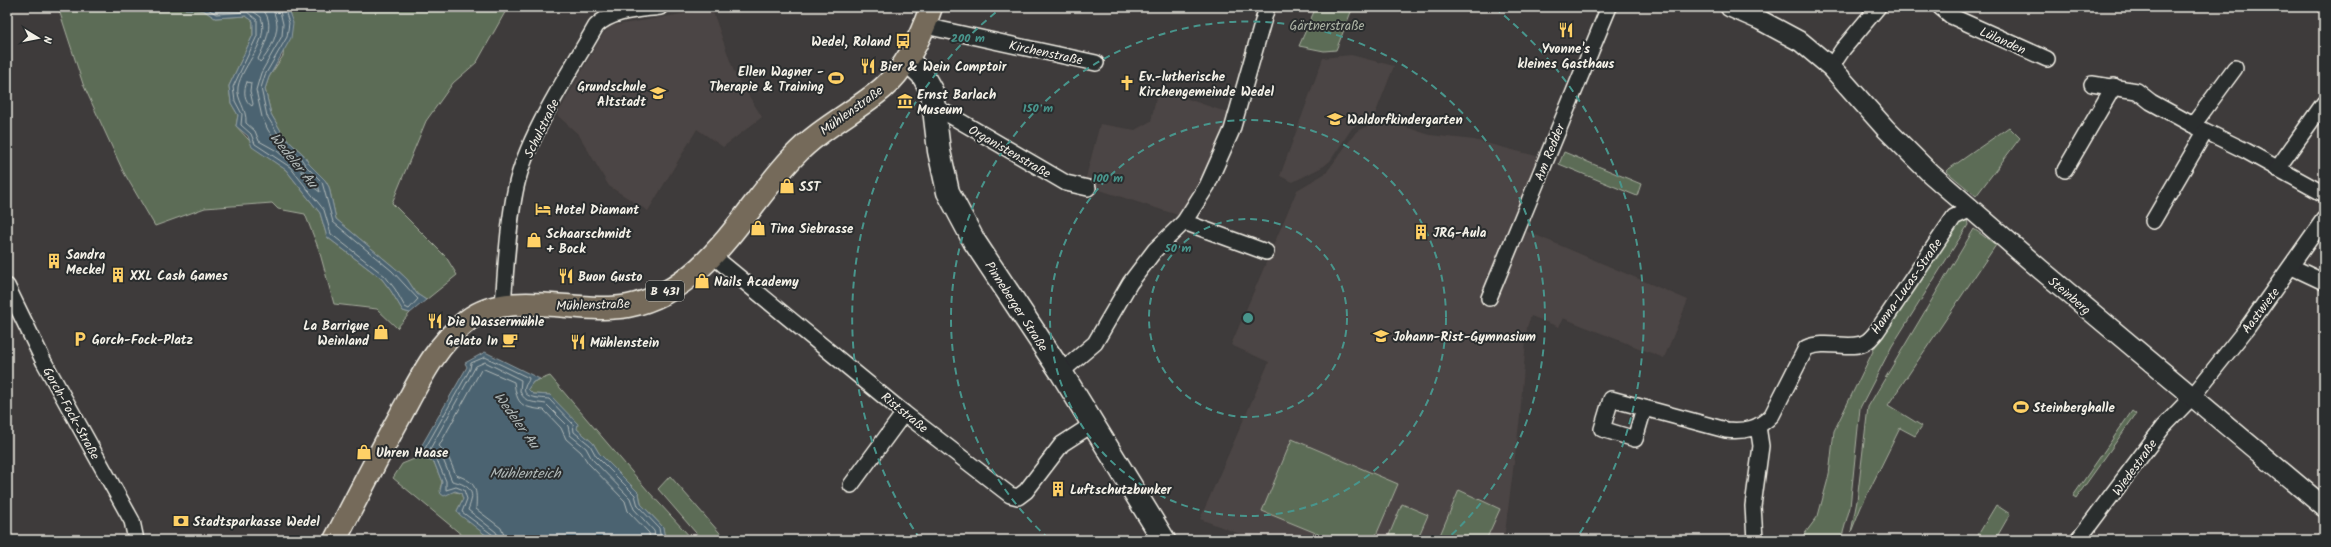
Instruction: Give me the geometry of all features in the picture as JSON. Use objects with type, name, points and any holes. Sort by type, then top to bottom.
[{"type":"main road","name":"B 431","points":[[907,60],[928,16]]},
{"type":"main road","name":"Mühlenstraße","points":[[335,540],[422,376],[448,337],[469,319],[484,310],[503,306],[627,306],[654,297],[672,287],[698,270],[712,255],[796,154],[818,135],[884,87],[907,60]]},
{"type":"main road","name":"Pinneberger Straße","points":[[907,60],[926,80],[934,106],[939,151],[948,192],[974,241],[1061,372],[1164,540]]},
{"type":"street","name":"Schulstraße","points":[[503,306],[516,187],[527,153],[548,113],[596,26],[602,20],[622,12],[660,7]]},
{"type":"street","points":[[1061,372],[1095,343],[1130,283],[1155,250],[1184,222],[1208,186],[1232,130],[1267,7]]},
{"type":"street","name":"Am Redder","points":[[1489,298],[1609,7]]},
{"type":"street","points":[[1730,7],[1760,20],[1801,42],[1831,68],[1843,49],[1878,7]]},
{"type":"street","name":"Lülanden","points":[[1940,7],[1951,16],[2047,59]]},
{"type":"street","name":"Kirchenstraße","points":[[928,16],[1096,63]]},
{"type":"street","name":"Steinberg","points":[[1831,68],[1886,129],[1931,174],[2192,397],[2324,507]]},
{"type":"street","points":[[2153,221],[2199,128],[2236,68]]},
{"type":"street","points":[[2092,84],[2114,86],[2137,91],[2151,102],[2324,194]]},
{"type":"street","points":[[2065,170],[2114,86]]},
{"type":"street","points":[[2277,169],[2324,103]]},
{"type":"street","name":"Organistenstraße","points":[[934,106],[1066,183],[1088,188]]},
{"type":"street","name":"Hanna-Lucas-Straße","points":[[1644,408],[1726,430],[1743,431],[1764,423],[1772,415],[1806,348],[1821,343],[1854,346],[1865,343],[1877,332],[1954,217],[1971,209]]},
{"type":"street","name":"Aastwiete","points":[[2192,397],[2292,267],[2324,219]]},
{"type":"street","points":[[1184,222],[1266,252]]},
{"type":"street","name":"Riststraße","points":[[712,255],[904,412],[1010,495],[1018,497],[1026,491],[1062,444],[1093,424]]},
{"type":"street","points":[[2292,267],[2324,282]]},
{"type":"street","name":"Gorch-Fock-Straße","points":[[7,286],[44,362],[132,521],[136,540]]},
{"type":"street","name":"Wiedestraße","points":[[2078,540],[2163,427],[2192,397]]},
{"type":"street","points":[[851,485],[904,412]]},
{"type":"street","points":[[1755,540],[1752,506],[1761,446],[1758,426]]},
{"type":"shaded area","name":"Grundschule Altstadt","points":[[712,9],[734,72],[762,117],[723,147],[697,129],[648,211],[609,186],[579,135],[557,115],[603,34],[611,26]]},
{"type":"shaded area","name":"Waldorfkindergarten","points":[[1351,55],[1394,66],[1374,117],[1363,121],[1352,128],[1330,161],[1324,166],[1293,182],[1280,176],[1323,58]]},
{"type":"shaded area","points":[[1158,89],[1229,113],[1227,127],[1184,217],[1084,185],[1100,124],[1135,130],[1151,121]]},
{"type":"shaded area","name":"Johann-Rist-Gymnasium","points":[[1390,122],[1430,135],[1474,140],[1540,157],[1512,225],[1688,300],[1664,358],[1563,318],[1559,327],[1531,316],[1527,327],[1520,417],[1504,540],[1256,540],[1200,519],[1269,362],[1231,345],[1297,190],[1326,173],[1356,132],[1370,125]]},
{"type":"green space","points":[[58,7],[184,7],[185,9],[203,10],[215,18],[246,16],[253,21],[253,35],[229,86],[231,103],[238,115],[236,126],[259,151],[286,170],[320,213],[327,237],[382,279],[403,311],[410,313],[397,328],[377,309],[334,304],[319,250],[305,214],[278,209],[272,203],[205,208],[155,226],[123,171],[83,84]]},
{"type":"green space","points":[[287,7],[508,7],[477,62],[453,83],[426,121],[392,203],[446,257],[457,275],[426,300],[417,294],[407,279],[395,268],[336,219],[329,187],[325,180],[309,164],[303,154],[285,138],[271,114],[265,89],[269,77],[283,56]]},
{"type":"green space","name":"Gärtnerstraße","points":[[1316,7],[1353,7],[1336,50],[1324,51],[1299,46]]},
{"type":"green space","points":[[2009,127],[2020,138],[1976,196],[1946,171]]},
{"type":"green space","points":[[1564,152],[1641,184],[1637,196],[1559,164]]},
{"type":"green space","points":[[1967,219],[1968,225],[1892,346],[1860,408],[1850,507],[1841,540],[1800,540],[1818,516],[1829,475],[1834,431],[1875,347],[1955,225]]},
{"type":"green space","points":[[1974,229],[1996,245],[1888,405],[1922,426],[1915,436],[1900,428],[1861,507],[1851,532],[1857,501],[1868,407]]},
{"type":"green space","points":[[550,376],[649,492],[693,540],[665,540],[663,527],[641,504],[639,493],[599,453],[593,443],[577,429],[550,395],[533,394],[528,389],[533,382]]},
{"type":"green space","points":[[2132,411],[2136,414],[2076,498],[2073,496]]},
{"type":"green space","points":[[1292,439],[1398,484],[1374,540],[1333,540],[1262,511]]},
{"type":"green space","points":[[419,457],[434,462],[442,482],[440,489],[461,493],[463,499],[457,511],[492,540],[468,540],[393,478],[402,464]]},
{"type":"green space","points":[[670,476],[726,540],[702,540],[658,489]]},
{"type":"green space","points":[[1459,490],[1500,509],[1486,540],[1438,540]]},
{"type":"green space","points":[[1402,504],[1428,515],[1417,540],[1387,540]]},
{"type":"green space","points":[[1996,505],[2010,514],[1995,540],[1975,540]]},
{"type":"water","name":"Wedeler Au","points":[[184,7],[287,7],[293,23],[291,38],[269,77],[265,89],[271,114],[285,138],[303,154],[309,164],[325,180],[329,187],[336,219],[395,268],[407,279],[417,294],[426,300],[410,313],[403,311],[382,279],[327,237],[320,213],[286,170],[252,147],[248,136],[236,126],[238,115],[231,103],[229,86],[253,35],[253,21],[246,16],[215,18],[203,10],[185,9]]},
{"type":"water","name":"Mühlenteich","points":[[485,352],[540,379],[533,382],[528,389],[533,394],[550,395],[578,424],[577,429],[593,443],[599,453],[639,493],[641,504],[663,527],[665,540],[492,540],[460,515],[457,511],[463,499],[461,493],[455,491],[444,496],[441,494],[440,491],[442,482],[434,462],[419,457],[419,450],[467,367],[465,363]]},
{"type":"place","name":"Yvonne's kleines Gasthaus","points":[[1566,30]]},
{"type":"place","name":"Wedel, Roland","points":[[903,41]]},
{"type":"place","name":"Bier & Wein Comptoir","points":[[868,66]]},
{"type":"place","name":"Ellen Wagner - Therapie & Training","points":[[836,78]]},
{"type":"place","name":"Ev.-lutherische Kirchengemeinde Wedel","points":[[1127,83]]},
{"type":"place","name":"Grundschule Altstadt","points":[[658,93]]},
{"type":"place","name":"Ernst Barlach Museum","points":[[905,101]]},
{"type":"place","name":"Waldorfkindergarten","points":[[1335,119]]},
{"type":"place","name":"SST","points":[[787,186]]},
{"type":"place","name":"Hotel Diamant","points":[[543,209]]},
{"type":"place","name":"Tina Siebrasse","points":[[758,228]]},
{"type":"place","name":"JRG-Aula","points":[[1421,232]]},
{"type":"place","name":"Schaarschmidt + Bock","points":[[534,240]]},
{"type":"place","name":"Sandra Meckel","points":[[54,261]]},
{"type":"place","name":"XXL Cash Games","points":[[118,275]]},
{"type":"place","name":"Buon Gusto","points":[[566,276]]},
{"type":"place","name":"Nails Academy","points":[[702,281]]},
{"type":"place","name":"Die Wassermühle","points":[[435,321]]},
{"type":"place","name":"La Barrique Weinland","points":[[381,332]]},
{"type":"place","name":"Johann-Rist-Gymnasium","points":[[1381,336]]},
{"type":"place","name":"Gorch-Fock-Platz","points":[[80,339]]},
{"type":"place","name":"Gelato In","points":[[510,340]]},
{"type":"place","name":"Mühlenstein","points":[[578,342]]},
{"type":"place","name":"Steinberghalle","points":[[2021,407]]},
{"type":"place","name":"Uhren Haase","points":[[364,452]]},
{"type":"place","name":"Luftschutzbunker","points":[[1058,489]]},
{"type":"place","name":"Stadtsparkasse Wedel","points":[[181,521]]}]
